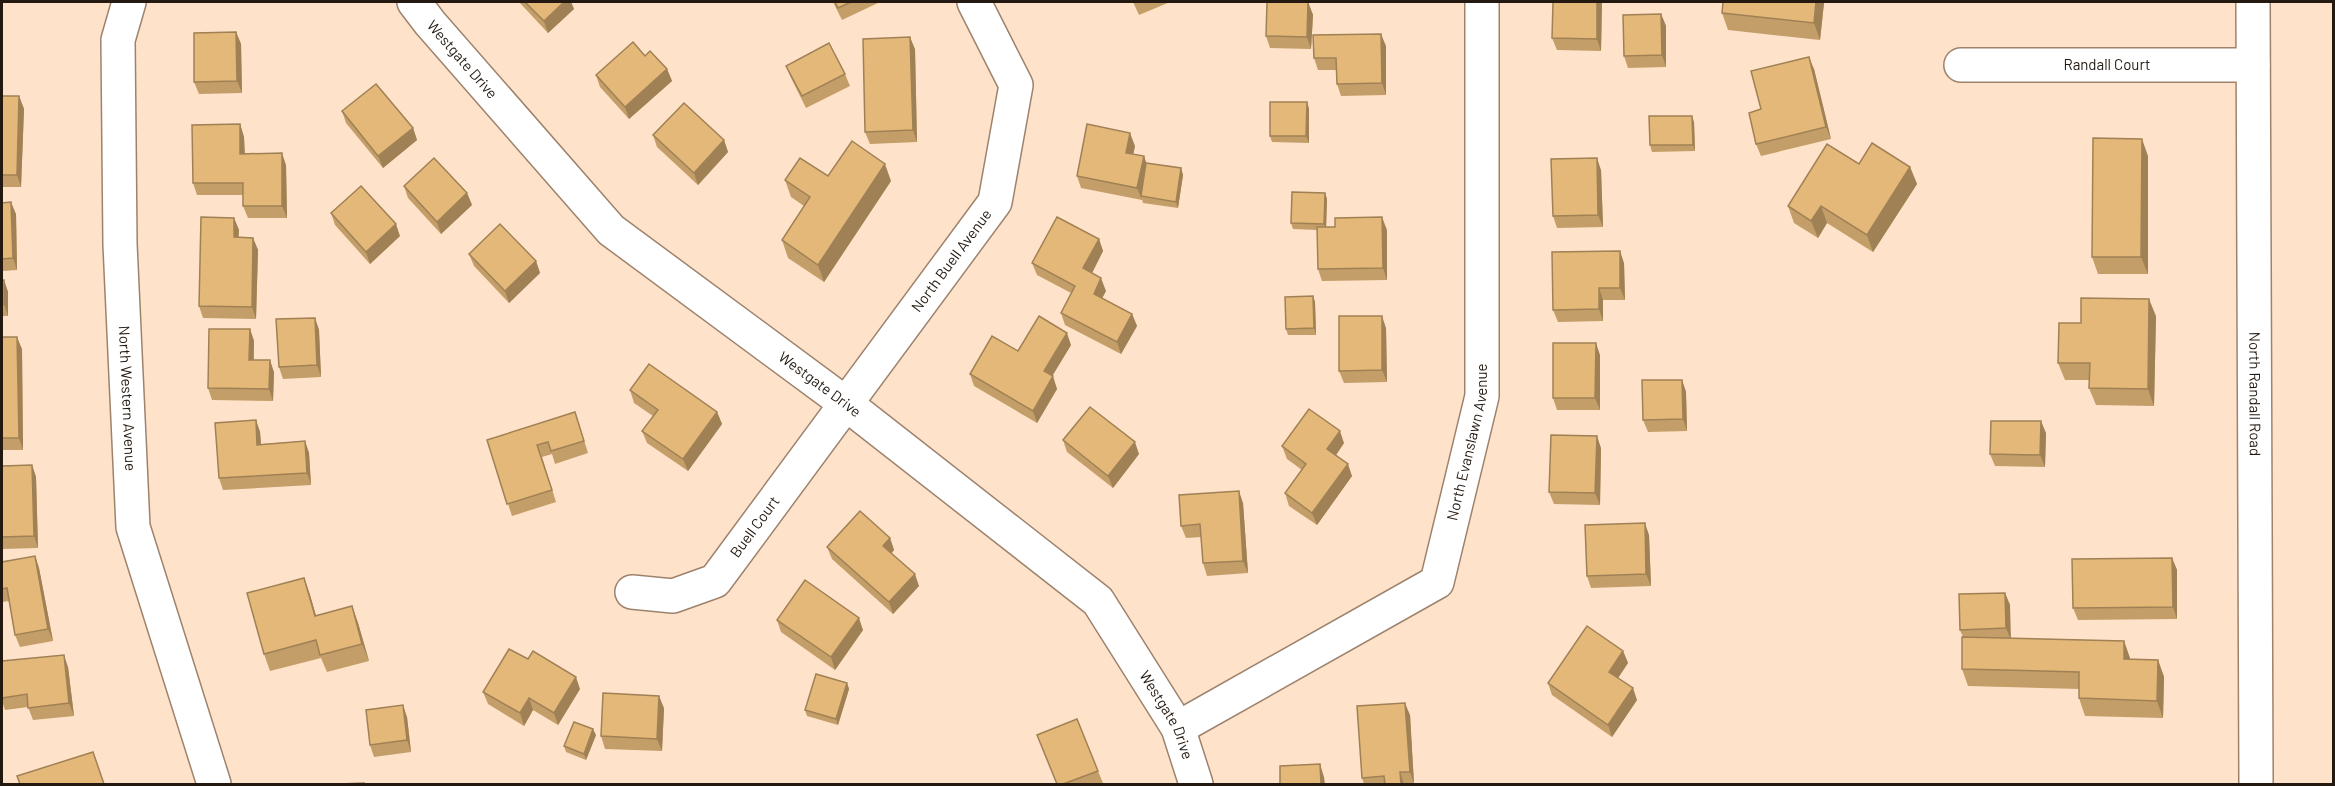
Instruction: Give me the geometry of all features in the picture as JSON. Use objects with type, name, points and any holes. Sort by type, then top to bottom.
[{"type":"street","name":"North Western Avenue","points":[[129,2],[118,40],[118,52],[120,244],[133,527],[214,784]]},
{"type":"street","name":"Westgate Drive","points":[[414,2],[611,230],[845,402],[1098,601],[1178,728],[1196,784]]},
{"type":"street","name":"North Buell Avenue","points":[[845,402],[995,202],[1016,85],[974,2]]},
{"type":"street","name":"North Evanslawn Avenue","points":[[1178,728],[1437,582],[1482,396],[1482,2]]},
{"type":"street","name":"North Randall Road","points":[[2253,2],[2256,784]]},
{"type":"street","name":"Randall Court","points":[[1961,65],[2253,65]]},
{"type":"street","name":"Buell Court","points":[[632,592],[673,596],[715,581],[845,402]]},
{"type":"building","points":[[525,2],[564,2],[544,21]]},
{"type":"building","points":[[835,2],[851,2],[838,8]]},
{"type":"building","points":[[1267,2],[1308,2],[1307,37],[1266,36]]},
{"type":"building","points":[[1553,2],[1597,2],[1597,39],[1552,38]]},
{"type":"building","points":[[1723,2],[1816,2],[1814,23],[1722,13]]},
{"type":"building","points":[[1661,14],[1662,55],[1624,56],[1623,15]]},
{"type":"building","points":[[236,32],[237,81],[194,82],[194,33]]},
{"type":"building","points":[[1381,34],[1382,83],[1337,84],[1336,58],[1314,58],[1313,35]]},
{"type":"building","points":[[910,37],[913,130],[865,132],[863,39]]},
{"type":"building","points":[[633,42],[645,56],[650,51],[667,69],[625,107],[596,75]]},
{"type":"building","points":[[829,43],[845,74],[802,96],[786,66]]},
{"type":"building","points":[[1809,57],[1826,127],[1756,144],[1749,113],[1761,109],[1751,71]]},
{"type":"building","points":[[376,84],[413,128],[378,156],[342,111]]},
{"type":"building","points":[[2,96],[19,96],[17,175],[2,175]]},
{"type":"building","points":[[1270,102],[1307,102],[1306,136],[1270,136]]},
{"type":"building","points":[[684,103],[724,140],[694,173],[653,135]]},
{"type":"building","points":[[1649,116],[1692,116],[1693,145],[1650,145]]},
{"type":"building","points":[[240,124],[240,154],[282,153],[282,206],[243,206],[243,183],[193,183],[192,125]]},
{"type":"building","points":[[1087,124],[1130,133],[1126,153],[1144,156],[1137,188],[1077,176]]},
{"type":"building","points":[[2093,138],[2142,139],[2141,257],[2092,257]]},
{"type":"building","points":[[852,141],[885,164],[818,265],[782,240],[810,197],[785,180],[800,158],[828,176]]},
{"type":"building","points":[[1872,143],[1910,167],[1867,235],[1821,206],[1811,221],[1788,206],[1827,144],[1859,164]]},
{"type":"building","points":[[434,158],[467,193],[437,222],[404,186]]},
{"type":"building","points":[[1597,158],[1598,215],[1553,216],[1551,159]]},
{"type":"building","points":[[1146,163],[1181,168],[1176,202],[1141,196]]},
{"type":"building","points":[[361,186],[396,224],[366,252],[331,213]]},
{"type":"building","points":[[1292,192],[1325,193],[1324,224],[1291,223]]},
{"type":"building","points":[[11,202],[13,258],[2,259],[2,203]]},
{"type":"building","points":[[201,217],[234,218],[234,237],[253,238],[252,307],[199,306]]},
{"type":"building","points":[[1057,217],[1099,239],[1083,268],[1101,278],[1094,294],[1132,314],[1117,342],[1061,313],[1075,286],[1032,263]]},
{"type":"building","points":[[1382,217],[1383,268],[1318,269],[1317,227],[1335,227],[1335,218]]},
{"type":"building","points":[[500,224],[536,261],[505,291],[469,254]]},
{"type":"building","points":[[1620,251],[1620,288],[1599,288],[1599,309],[1553,310],[1552,252]]},
{"type":"building","points":[[2,280],[4,280],[4,304],[2,304]]},
{"type":"building","points":[[1313,296],[1314,328],[1286,329],[1285,297]]},
{"type":"building","points":[[2081,298],[2149,299],[2148,389],[2089,388],[2090,363],[2058,363],[2059,323],[2081,323]]},
{"type":"building","points":[[1039,316],[1067,333],[1044,371],[1053,376],[1033,411],[970,374],[992,336],[1018,351]]},
{"type":"building","points":[[1339,316],[1382,316],[1382,370],[1339,371]]},
{"type":"building","points":[[315,318],[317,365],[279,367],[276,319]]},
{"type":"building","points":[[209,329],[250,329],[249,360],[270,360],[269,389],[208,388]]},
{"type":"building","points":[[2,337],[17,337],[19,438],[2,438]]},
{"type":"building","points":[[1553,343],[1596,343],[1595,398],[1553,398]]},
{"type":"building","points":[[649,364],[717,412],[683,459],[642,431],[658,410],[630,390]]},
{"type":"building","points":[[1642,380],[1682,380],[1683,419],[1643,420]]},
{"type":"building","points":[[1090,407],[1135,442],[1108,476],[1063,440]]},
{"type":"building","points":[[1309,409],[1340,431],[1327,449],[1348,464],[1312,513],[1285,493],[1306,464],[1282,446]]},
{"type":"building","points":[[575,412],[584,441],[551,451],[548,442],[537,445],[552,490],[507,504],[487,440]]},
{"type":"building","points":[[256,420],[257,445],[305,441],[307,473],[219,478],[215,423]]},
{"type":"building","points":[[1991,421],[2041,421],[2040,455],[1990,454]]},
{"type":"building","points":[[1551,435],[1597,436],[1595,493],[1549,492]]},
{"type":"building","points":[[32,465],[34,536],[2,537],[2,466]]},
{"type":"building","points":[[1239,491],[1243,561],[1203,563],[1200,524],[1181,526],[1179,495]]},
{"type":"building","points":[[860,511],[890,538],[883,546],[915,574],[889,602],[827,547]]},
{"type":"building","points":[[1645,523],[1646,574],[1587,576],[1585,525]]},
{"type":"building","points":[[35,556],[48,629],[15,635],[7,588],[2,589],[2,562]]},
{"type":"building","points":[[2172,558],[2173,607],[2073,608],[2072,559]]},
{"type":"building","points":[[304,578],[315,616],[352,606],[362,644],[320,655],[316,640],[264,654],[247,593]]},
{"type":"building","points":[[805,580],[859,618],[831,657],[777,620]]},
{"type":"building","points":[[2005,593],[2006,628],[1960,630],[1959,594]]},
{"type":"building","points":[[1587,626],[1623,651],[1609,672],[1633,688],[1608,725],[1548,683]]},
{"type":"building","points":[[1962,637],[2124,641],[2124,659],[2158,660],[2157,701],[2079,698],[2079,672],[1962,669]]},
{"type":"building","points":[[509,649],[528,659],[533,651],[576,677],[554,713],[529,698],[520,713],[483,692]]},
{"type":"building","points":[[64,655],[69,703],[28,708],[27,694],[2,698],[2,661]]},
{"type":"building","points":[[816,674],[847,683],[836,719],[805,710]]},
{"type":"building","points":[[603,693],[659,696],[657,739],[601,736]]},
{"type":"building","points":[[1405,703],[1410,772],[1400,772],[1401,784],[1385,784],[1384,776],[1362,778],[1357,706]]},
{"type":"building","points":[[403,705],[407,740],[370,745],[366,710]]},
{"type":"building","points":[[1077,719],[1098,771],[1063,784],[1057,784],[1037,735]]},
{"type":"building","points":[[574,722],[593,729],[584,754],[564,746]]},
{"type":"building","points":[[93,752],[104,784],[20,784],[17,776]]},
{"type":"building","points":[[1320,764],[1321,784],[1280,784],[1280,766]]}]
